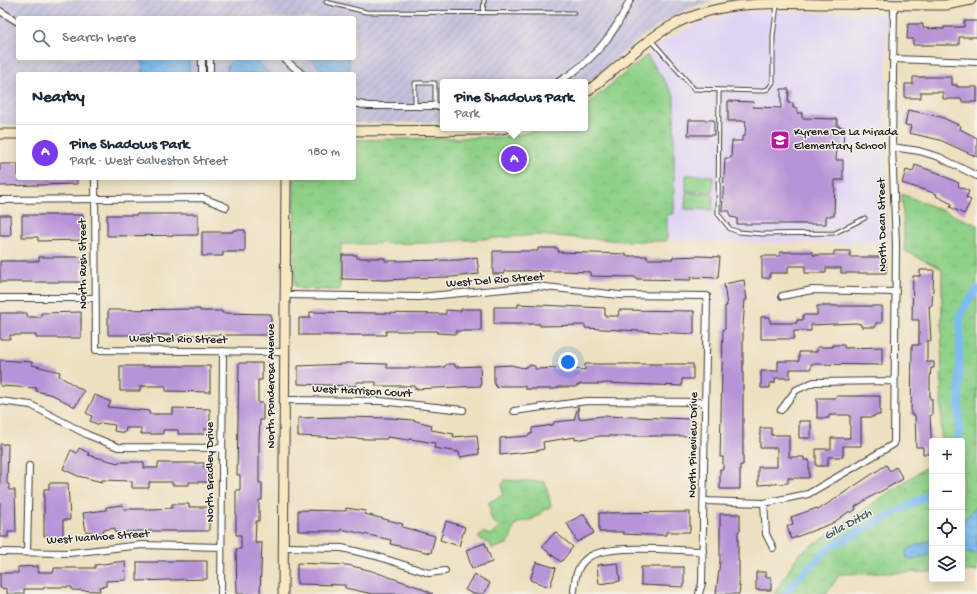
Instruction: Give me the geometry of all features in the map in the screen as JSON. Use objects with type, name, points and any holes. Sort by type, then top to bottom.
[{"type":"street","points":[[563,79],[578,69],[600,48],[615,29],[630,0]]},
{"type":"street","points":[[588,91],[650,40],[683,20],[709,10],[730,5],[777,3],[946,5],[971,0]]},
{"type":"street","name":"North Dean Street","points":[[764,503],[808,494],[894,444],[896,244],[892,147],[894,5]]},
{"type":"street","points":[[0,11],[16,21]]},
{"type":"street","points":[[893,59],[977,62]]},
{"type":"street","points":[[202,60],[202,72]]},
{"type":"street","points":[[210,60],[210,72]]},
{"type":"street","points":[[285,60],[300,72]]},
{"type":"street","points":[[356,104],[368,106],[440,106]]},
{"type":"street","points":[[356,130],[440,130]]},
{"type":"street","points":[[0,134],[16,134]]},
{"type":"street","points":[[892,147],[919,151],[940,157],[977,176]]},
{"type":"street","name":"North Rush Street","points":[[95,180],[96,350]]},
{"type":"street","name":"North Ponderosa Avenue","points":[[283,594],[286,180]]},
{"type":"street","points":[[0,200],[203,198],[226,206]]},
{"type":"street","name":"West Del Rio Street","points":[[285,295],[418,297],[536,286],[619,295],[707,296]]},
{"type":"street","points":[[782,296],[812,290],[896,292]]},
{"type":"street","name":"North Pineview Drive","points":[[699,594],[702,583],[703,551],[707,296]]},
{"type":"street","points":[[0,298],[95,298]]},
{"type":"street","name":"West Del Rio Street","points":[[96,350],[284,352]]},
{"type":"street","name":"North Bradley Drive","points":[[221,594],[223,351]]},
{"type":"street","points":[[781,410],[796,390],[814,382],[894,381]]},
{"type":"street","name":"West Harrison Court","points":[[284,400],[380,401],[463,410]]},
{"type":"street","points":[[0,401],[31,405],[88,435],[118,447],[222,448]]},
{"type":"street","points":[[514,411],[588,401],[706,402]]},
{"type":"street","points":[[27,553],[29,466]]},
{"type":"street","points":[[704,501],[764,503],[766,534],[773,548]]},
{"type":"street","name":"West Ivanhoe Street","points":[[0,552],[78,553],[142,545],[221,547]]},
{"type":"street","points":[[284,547],[342,548],[376,556],[429,573],[446,571]]},
{"type":"street","points":[[574,591],[576,573],[584,561],[594,553],[610,549],[703,551]]},
{"type":"lane","points":[[483,13],[484,0]]},
{"type":"lane","points":[[326,2],[366,12],[574,14]]},
{"type":"lane","points":[[650,40],[694,89],[760,91],[768,89],[773,82],[773,35],[777,3]]},
{"type":"lane","points":[[415,106],[415,83],[436,83],[436,106]]},
{"type":"lane","points":[[719,90],[718,214],[730,229],[738,232],[756,233],[835,233],[865,218]]},
{"type":"shaded area","points":[[0,0],[715,0],[700,4],[673,16],[648,32],[588,82],[588,79],[440,79],[440,122],[356,123],[356,72],[16,72],[16,125],[0,125]]},
{"type":"shaded area","name":"Kyrene De La Mirada Elementary School","points":[[756,11],[882,14],[887,16],[885,186],[889,244],[667,241],[667,214],[674,214],[674,95],[647,55],[664,41],[697,24],[730,14]]},
{"type":"green space","points":[[647,55],[674,95],[674,214],[667,214],[667,241],[625,241],[537,235],[428,243],[341,244],[340,290],[301,289],[295,286],[294,180],[356,180],[356,140],[500,137],[533,131],[588,131],[588,104]]},
{"type":"green space","points":[[686,175],[713,176],[713,192],[686,191]]},
{"type":"green space","points":[[686,193],[713,194],[713,210],[685,209]]},
{"type":"green space","points":[[902,194],[977,225],[977,571],[965,571],[965,438],[941,438],[942,269],[905,251]]},
{"type":"green space","points":[[929,465],[929,572],[840,574],[826,594],[774,594],[798,555]]},
{"type":"green space","points":[[505,480],[545,482],[551,506],[533,519],[515,524],[509,543],[492,549],[490,544],[478,538],[483,532],[490,535],[500,527],[491,520],[489,502],[503,495],[502,485]]},
{"type":"water","points":[[142,60],[189,60],[189,72],[143,72]]},
{"type":"water","points":[[233,60],[256,60],[268,72],[227,72],[227,66]]},
{"type":"water","points":[[313,60],[349,60],[349,72],[328,72],[324,71]]},
{"type":"water","points":[[977,506],[977,554],[965,552],[965,519]]},
{"type":"water","points":[[929,541],[929,555],[912,560],[906,557],[906,552],[912,547]]},
{"type":"building","points":[[964,21],[977,21],[977,37],[959,37],[959,45],[913,45],[913,39],[907,39],[908,24],[923,24],[923,28],[944,29],[944,27],[964,27]]},
{"type":"building","points":[[913,77],[952,77],[952,85],[957,85],[957,87],[977,87],[977,102],[962,102],[962,99],[943,99],[943,92],[921,92],[921,98],[905,98],[905,84],[913,84]]},
{"type":"building","points":[[781,89],[789,89],[788,103],[793,103],[793,108],[797,108],[797,113],[802,113],[802,118],[837,119],[837,126],[844,127],[843,147],[837,147],[836,160],[843,160],[843,180],[835,180],[834,216],[826,216],[826,224],[737,224],[737,218],[730,217],[730,211],[722,211],[725,158],[731,158],[732,141],[742,141],[742,136],[745,136],[746,121],[728,121],[728,101],[754,102],[753,107],[781,108]]},
{"type":"building","points":[[908,110],[941,117],[961,126],[960,129],[977,138],[977,157],[940,140],[909,133],[911,126],[905,125]]},
{"type":"building","points":[[689,120],[714,120],[714,135],[688,135]]},
{"type":"building","points":[[0,164],[16,164],[16,180],[77,180],[77,184],[0,186]]},
{"type":"building","points":[[915,165],[941,174],[959,183],[958,186],[969,191],[966,198],[971,200],[964,214],[950,207],[952,204],[936,196],[937,194],[902,183],[906,170],[913,172]]},
{"type":"building","points":[[198,214],[198,235],[107,236],[107,215]]},
{"type":"building","points":[[0,215],[10,215],[11,236],[0,236]]},
{"type":"building","points":[[22,215],[83,215],[83,240],[38,241],[38,237],[22,237]]},
{"type":"building","points":[[233,230],[245,230],[245,252],[223,252],[223,256],[202,256],[202,232],[233,232]]},
{"type":"building","points":[[538,248],[558,248],[558,252],[647,256],[647,259],[673,259],[673,257],[700,256],[720,257],[718,278],[691,277],[691,280],[636,279],[636,277],[590,276],[590,272],[561,271],[504,271],[504,274],[493,274],[493,251],[538,251]]},
{"type":"building","points":[[834,251],[850,251],[850,257],[886,257],[886,273],[841,273],[841,268],[826,268],[826,273],[805,273],[805,266],[788,266],[788,273],[770,273],[770,278],[762,278],[762,256],[780,256],[780,252],[813,252],[813,255],[834,255]]},
{"type":"building","points":[[342,255],[357,255],[357,258],[385,258],[385,261],[459,260],[477,257],[479,274],[452,277],[385,280],[342,279]]},
{"type":"building","points":[[39,257],[82,257],[82,282],[0,282],[0,261],[39,261]]},
{"type":"building","points":[[920,270],[934,270],[932,306],[929,306],[931,341],[927,341],[927,362],[934,362],[934,368],[931,368],[930,378],[932,415],[930,415],[931,438],[929,438],[929,454],[923,454],[923,447],[916,447],[915,415],[911,415],[912,345],[919,345],[919,320],[912,320],[913,276],[920,276]]},
{"type":"building","points":[[744,280],[747,300],[745,300],[743,325],[743,465],[740,465],[740,489],[720,489],[720,469],[723,469],[723,457],[720,457],[723,329],[725,329],[725,306],[727,306],[724,284]]},
{"type":"building","points":[[518,304],[605,308],[605,316],[618,316],[619,310],[694,311],[694,334],[585,328],[585,325],[540,326],[540,324],[494,324],[494,307],[518,307]]},
{"type":"building","points":[[817,306],[882,306],[882,323],[876,323],[876,327],[861,327],[861,324],[856,323],[811,325],[811,331],[794,331],[794,339],[761,339],[761,317],[770,317],[770,323],[797,323],[797,320],[803,320],[803,315],[817,315]]},
{"type":"building","points":[[200,309],[200,311],[222,311],[222,313],[271,314],[271,335],[108,335],[108,310]]},
{"type":"building","points":[[461,309],[481,309],[481,331],[456,331],[456,334],[437,333],[438,331],[386,331],[386,335],[299,335],[299,318],[310,318],[310,312],[446,314],[446,310],[461,311]]},
{"type":"building","points":[[81,312],[81,338],[36,338],[36,335],[10,335],[10,339],[0,339],[0,313],[27,313],[27,317],[41,317],[41,313]]},
{"type":"building","points":[[833,345],[844,345],[844,348],[882,347],[882,365],[811,364],[811,369],[790,369],[790,378],[775,378],[775,383],[770,383],[770,388],[761,388],[761,371],[778,371],[778,361],[799,361],[799,352],[817,352],[817,347],[833,347]]},
{"type":"building","points":[[0,360],[32,362],[32,365],[60,372],[59,376],[84,391],[75,407],[53,395],[36,391],[37,388],[0,386]]},
{"type":"building","points":[[239,363],[262,363],[262,380],[258,380],[258,403],[263,403],[263,420],[260,420],[259,440],[259,483],[262,483],[262,500],[259,500],[259,521],[256,521],[255,543],[262,543],[260,594],[237,594],[236,549],[241,549],[241,535],[236,535],[236,490],[240,490],[240,475],[237,475]]},
{"type":"building","points":[[345,363],[387,364],[387,368],[437,368],[444,367],[447,364],[455,364],[455,367],[480,366],[481,386],[415,389],[415,386],[376,386],[376,382],[356,382],[356,386],[298,384],[298,366]]},
{"type":"building","points":[[585,364],[693,364],[693,379],[682,379],[682,386],[603,383],[580,384],[575,387],[559,387],[555,389],[525,389],[525,386],[499,386],[497,388],[494,383],[494,366],[511,365],[524,368],[530,365],[535,366],[535,369],[562,368],[585,370]]},
{"type":"building","points":[[120,366],[210,366],[210,392],[166,391],[166,386],[140,386],[140,391],[120,391]]},
{"type":"building","points":[[95,395],[111,402],[108,407],[149,411],[149,414],[173,414],[173,408],[210,409],[210,429],[204,429],[204,434],[178,434],[178,430],[163,430],[163,434],[141,434],[141,428],[126,428],[125,433],[114,431],[115,425],[100,423],[99,425],[90,421],[92,416],[86,413]]},
{"type":"building","points":[[836,396],[880,396],[880,415],[874,415],[874,417],[861,417],[861,446],[843,446],[843,457],[828,457],[828,466],[816,466],[816,449],[831,449],[831,438],[850,438],[850,415],[829,415],[829,418],[817,418],[817,398],[836,398]]},
{"type":"building","points":[[578,407],[579,419],[602,416],[692,419],[692,436],[600,436],[575,440],[575,437],[543,442],[544,449],[536,451],[500,455],[500,438],[529,436],[529,434],[532,434],[532,428],[553,425],[554,422],[574,420]]},
{"type":"building","points":[[341,417],[412,420],[432,425],[431,430],[454,434],[453,437],[477,435],[479,454],[460,457],[459,452],[434,448],[435,443],[410,439],[387,437],[387,439],[368,439],[298,436],[298,418]]},
{"type":"building","points":[[799,421],[811,421],[811,438],[799,438]]},
{"type":"building","points":[[760,428],[771,428],[771,435],[789,435],[789,457],[804,457],[804,460],[809,460],[809,478],[788,478],[788,483],[758,485],[758,467],[777,467],[777,448],[760,448]]},
{"type":"building","points":[[0,444],[8,444],[7,484],[9,484],[9,490],[15,490],[16,532],[8,532],[8,537],[0,537]]},
{"type":"building","points":[[79,448],[89,453],[88,455],[118,463],[144,462],[144,468],[158,468],[158,463],[204,463],[204,468],[209,468],[209,482],[189,482],[189,485],[172,485],[172,482],[149,482],[149,488],[132,488],[132,481],[102,480],[102,482],[78,476],[63,469],[71,450],[77,453]]},
{"type":"building","points":[[886,465],[890,471],[896,467],[903,479],[869,498],[855,507],[856,509],[851,513],[850,511],[833,523],[791,539],[787,526],[793,524],[791,517],[817,508],[818,510]]},
{"type":"building","points":[[49,483],[68,483],[70,520],[63,520],[63,541],[48,541],[48,536],[44,536],[44,489],[49,489]]},
{"type":"building","points":[[172,504],[189,504],[189,507],[209,507],[209,531],[138,531],[115,533],[115,528],[103,530],[103,535],[92,536],[92,531],[86,532],[83,513],[106,510],[106,507],[123,505],[124,509],[172,508]]},
{"type":"building","points":[[346,508],[366,511],[365,514],[403,524],[402,527],[435,536],[431,553],[390,544],[391,540],[341,529],[341,531],[298,531],[298,510],[346,511]]},
{"type":"building","points":[[690,512],[690,532],[666,532],[666,535],[646,535],[623,534],[623,532],[599,532],[599,513]]},
{"type":"building","points":[[584,514],[594,533],[577,542],[567,523]]},
{"type":"building","points":[[720,514],[740,514],[740,531],[738,531],[739,594],[716,594],[720,561]]},
{"type":"building","points":[[446,521],[465,527],[459,546],[440,540]]},
{"type":"building","points":[[555,532],[573,547],[561,562],[542,547]]},
{"type":"building","points":[[485,543],[492,562],[472,569],[466,550]]},
{"type":"building","points":[[125,561],[126,580],[106,581],[106,586],[99,587],[100,591],[72,590],[72,587],[44,587],[44,589],[24,589],[24,594],[7,594],[7,589],[0,588],[0,573],[18,573],[18,567],[38,566],[38,572],[54,572],[54,568],[95,568],[95,565]]},
{"type":"building","points":[[207,561],[207,579],[137,581],[137,562]]},
{"type":"building","points":[[536,562],[556,568],[550,587],[530,580]]},
{"type":"building","points":[[297,563],[347,565],[369,570],[418,587],[433,594],[373,594],[345,588],[345,585],[297,584]]},
{"type":"building","points":[[618,563],[620,581],[599,584],[597,565]]},
{"type":"building","points":[[641,567],[684,567],[684,587],[641,585]]},
{"type":"building","points":[[756,572],[766,572],[766,577],[771,577],[771,590],[756,590]]},
{"type":"building","points":[[474,574],[490,583],[484,594],[473,594],[465,590]]},
{"type":"waterway","name":"Gila Ditch","points":[[959,438],[960,316],[977,289]]},
{"type":"waterway","name":"Gila Ditch","points":[[786,594],[793,583],[829,548],[925,497],[929,493]]},
{"type":"place","name":"Kyrene De La Mirada Elementary School","points":[[780,140]]},
{"type":"place","name":"Pine Shadows Park","points":[[514,159]]}]
